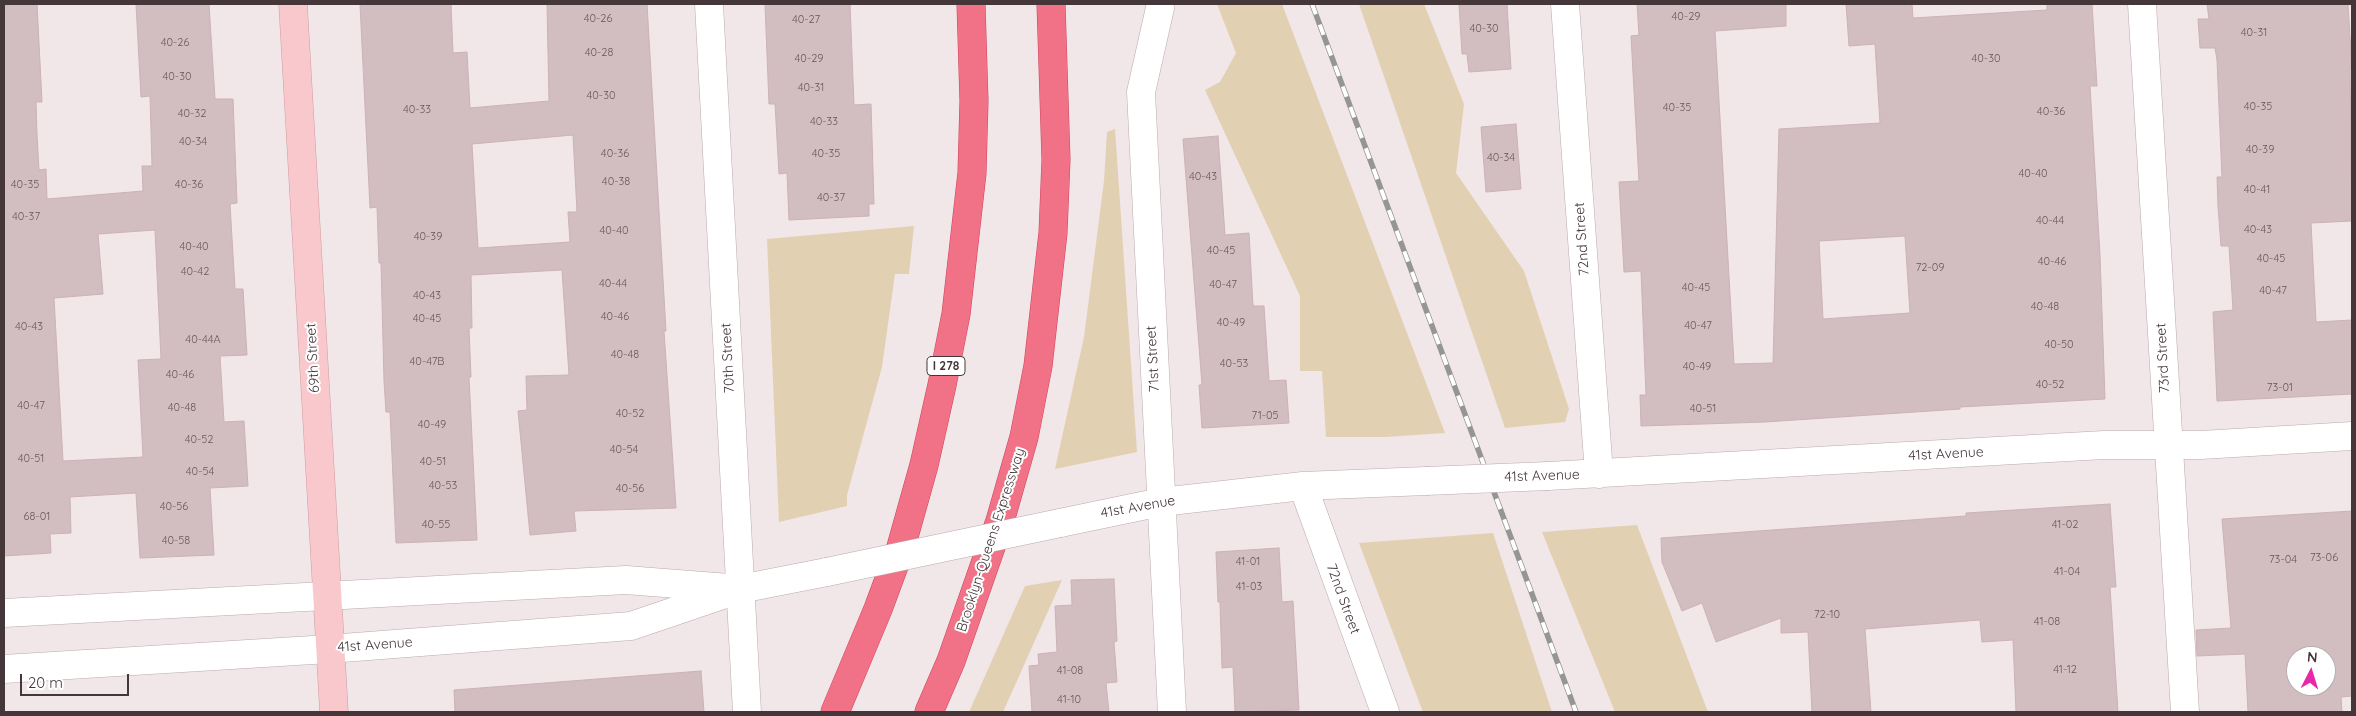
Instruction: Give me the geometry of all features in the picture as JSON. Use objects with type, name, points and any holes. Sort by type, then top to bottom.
[{"type":"highway","name":"I 278","points":[[835,712],[878,609],[900,547],[924,465],[946,367],[956,314],[972,173],[974,101],[971,4]]},
{"type":"highway","name":"Brooklyn-Queens Expressway","points":[[929,712],[954,652],[1000,521],[1024,437],[1038,366],[1047,302],[1056,160],[1051,4]]},
{"type":"street","name":"69th Street","points":[[293,4],[334,712]]},
{"type":"street","name":"70th Street","points":[[709,4],[747,712]]},
{"type":"street","name":"72nd Street","points":[[1565,4],[1599,474]]},
{"type":"street","name":"73rd Street","points":[[2142,4],[2185,712]]},
{"type":"street","name":"71st Street","points":[[1160,8],[1141,92],[1172,712]]},
{"type":"street","name":"41st Avenue","points":[[4,669],[329,649],[631,626],[740,589],[1060,522],[1161,502],[1302,486],[1599,474],[2104,445],[2201,445],[2352,436]]},
{"type":"street","name":"72nd Street","points":[[1302,486],[1385,712]]},
{"type":"street","name":"41st Avenue","points":[[4,613],[626,580],[740,589]]},
{"type":"shaded area","points":[[1217,4],[1282,4],[1445,433],[1386,437],[1326,437],[1322,371],[1300,371],[1300,296],[1205,90],[1220,82],[1236,53]]},
{"type":"shaded area","points":[[1359,4],[1424,4],[1464,104],[1456,173],[1524,271],[1569,409],[1565,422],[1505,428]]},
{"type":"shaded area","points":[[1115,129],[1137,452],[1055,469],[1084,337],[1104,181],[1107,132]]},
{"type":"shaded area","points":[[914,226],[909,274],[895,274],[882,367],[847,495],[847,506],[779,522],[767,239]]},
{"type":"shaded area","points":[[1637,525],[1708,712],[1615,712],[1542,532]]},
{"type":"shaded area","points":[[1493,533],[1552,712],[1423,712],[1359,543]]},
{"type":"shaded area","points":[[1062,580],[1003,712],[969,712],[1025,586]]},
{"type":"building","points":[[4,4],[37,4],[42,102],[36,102],[37,135],[39,170],[46,169],[47,199],[143,191],[142,166],[152,166],[150,96],[141,97],[136,4],[209,4],[215,99],[233,99],[237,203],[230,204],[235,289],[243,289],[247,355],[220,356],[224,422],[244,421],[248,486],[210,488],[214,555],[140,558],[136,493],[70,497],[71,533],[50,534],[51,553],[4,556]],"holes":[[[155,230],[161,359],[138,360],[143,457],[63,461],[54,298],[103,294],[98,234]]]},
{"type":"building","points":[[360,4],[451,4],[453,53],[467,52],[470,108],[549,101],[547,4],[647,4],[666,331],[664,331],[676,508],[574,511],[576,531],[530,535],[518,411],[527,410],[526,376],[569,375],[562,270],[471,275],[472,328],[469,328],[471,377],[469,377],[477,540],[396,543],[390,412],[386,412],[384,381],[381,263],[379,263],[377,207],[370,208]],"holes":[[[573,135],[577,212],[568,212],[570,242],[478,248],[472,144]]]},
{"type":"building","points":[[765,4],[850,4],[854,105],[871,104],[874,204],[869,204],[869,216],[789,220],[787,173],[779,174],[775,104],[769,104]]},
{"type":"building","points":[[1459,4],[1507,4],[1511,69],[1469,72],[1467,54],[1462,54]]},
{"type":"building","points":[[1637,4],[1786,4],[1786,26],[1715,31],[1734,364],[1773,363],[1779,129],[1880,123],[1875,44],[1849,46],[1846,4],[1912,4],[1913,18],[2047,10],[2047,4],[2092,4],[2097,86],[2090,86],[2100,255],[2105,399],[1960,407],[1960,409],[1765,422],[1641,426],[1640,395],[1646,395],[1641,271],[1624,272],[1619,182],[1639,181],[1631,36],[1639,35]],"holes":[[[1905,236],[1910,313],[1823,319],[1819,241]]]},
{"type":"building","points":[[2207,4],[2348,4],[2352,69],[2350,69],[2352,221],[2311,223],[2316,322],[2352,320],[2352,394],[2217,401],[2213,312],[2233,310],[2229,246],[2221,246],[2218,206],[2217,177],[2222,177],[2217,60],[2215,48],[2200,48],[2198,19],[2209,19]]},
{"type":"building","points":[[1516,124],[1521,189],[1486,192],[1481,127]]},
{"type":"building","points":[[1218,136],[1225,235],[1249,233],[1253,306],[1264,306],[1269,381],[1286,380],[1289,423],[1202,428],[1199,385],[1202,385],[1183,139]]},
{"type":"building","points":[[2110,504],[2116,587],[2110,587],[2118,712],[2016,712],[2013,640],[1982,642],[1980,620],[1865,629],[1871,712],[1812,712],[1808,632],[1781,633],[1781,618],[1716,642],[1702,603],[1682,611],[1662,562],[1661,538],[1966,516],[1966,513]]},
{"type":"building","points":[[2352,511],[2352,696],[2341,697],[2342,712],[2248,712],[2245,654],[2197,656],[2196,630],[2231,628],[2222,519]]},
{"type":"building","points":[[1279,548],[1282,602],[1293,601],[1299,710],[1235,712],[1233,667],[1222,668],[1216,552]]},
{"type":"building","points":[[1114,579],[1117,641],[1114,642],[1117,682],[1106,683],[1109,712],[1032,712],[1029,666],[1039,665],[1038,654],[1057,652],[1055,606],[1072,605],[1071,580]]},
{"type":"building","points":[[701,671],[704,712],[455,712],[454,690]]},
{"type":"railway","points":[[1312,4],[1576,712]]}]
